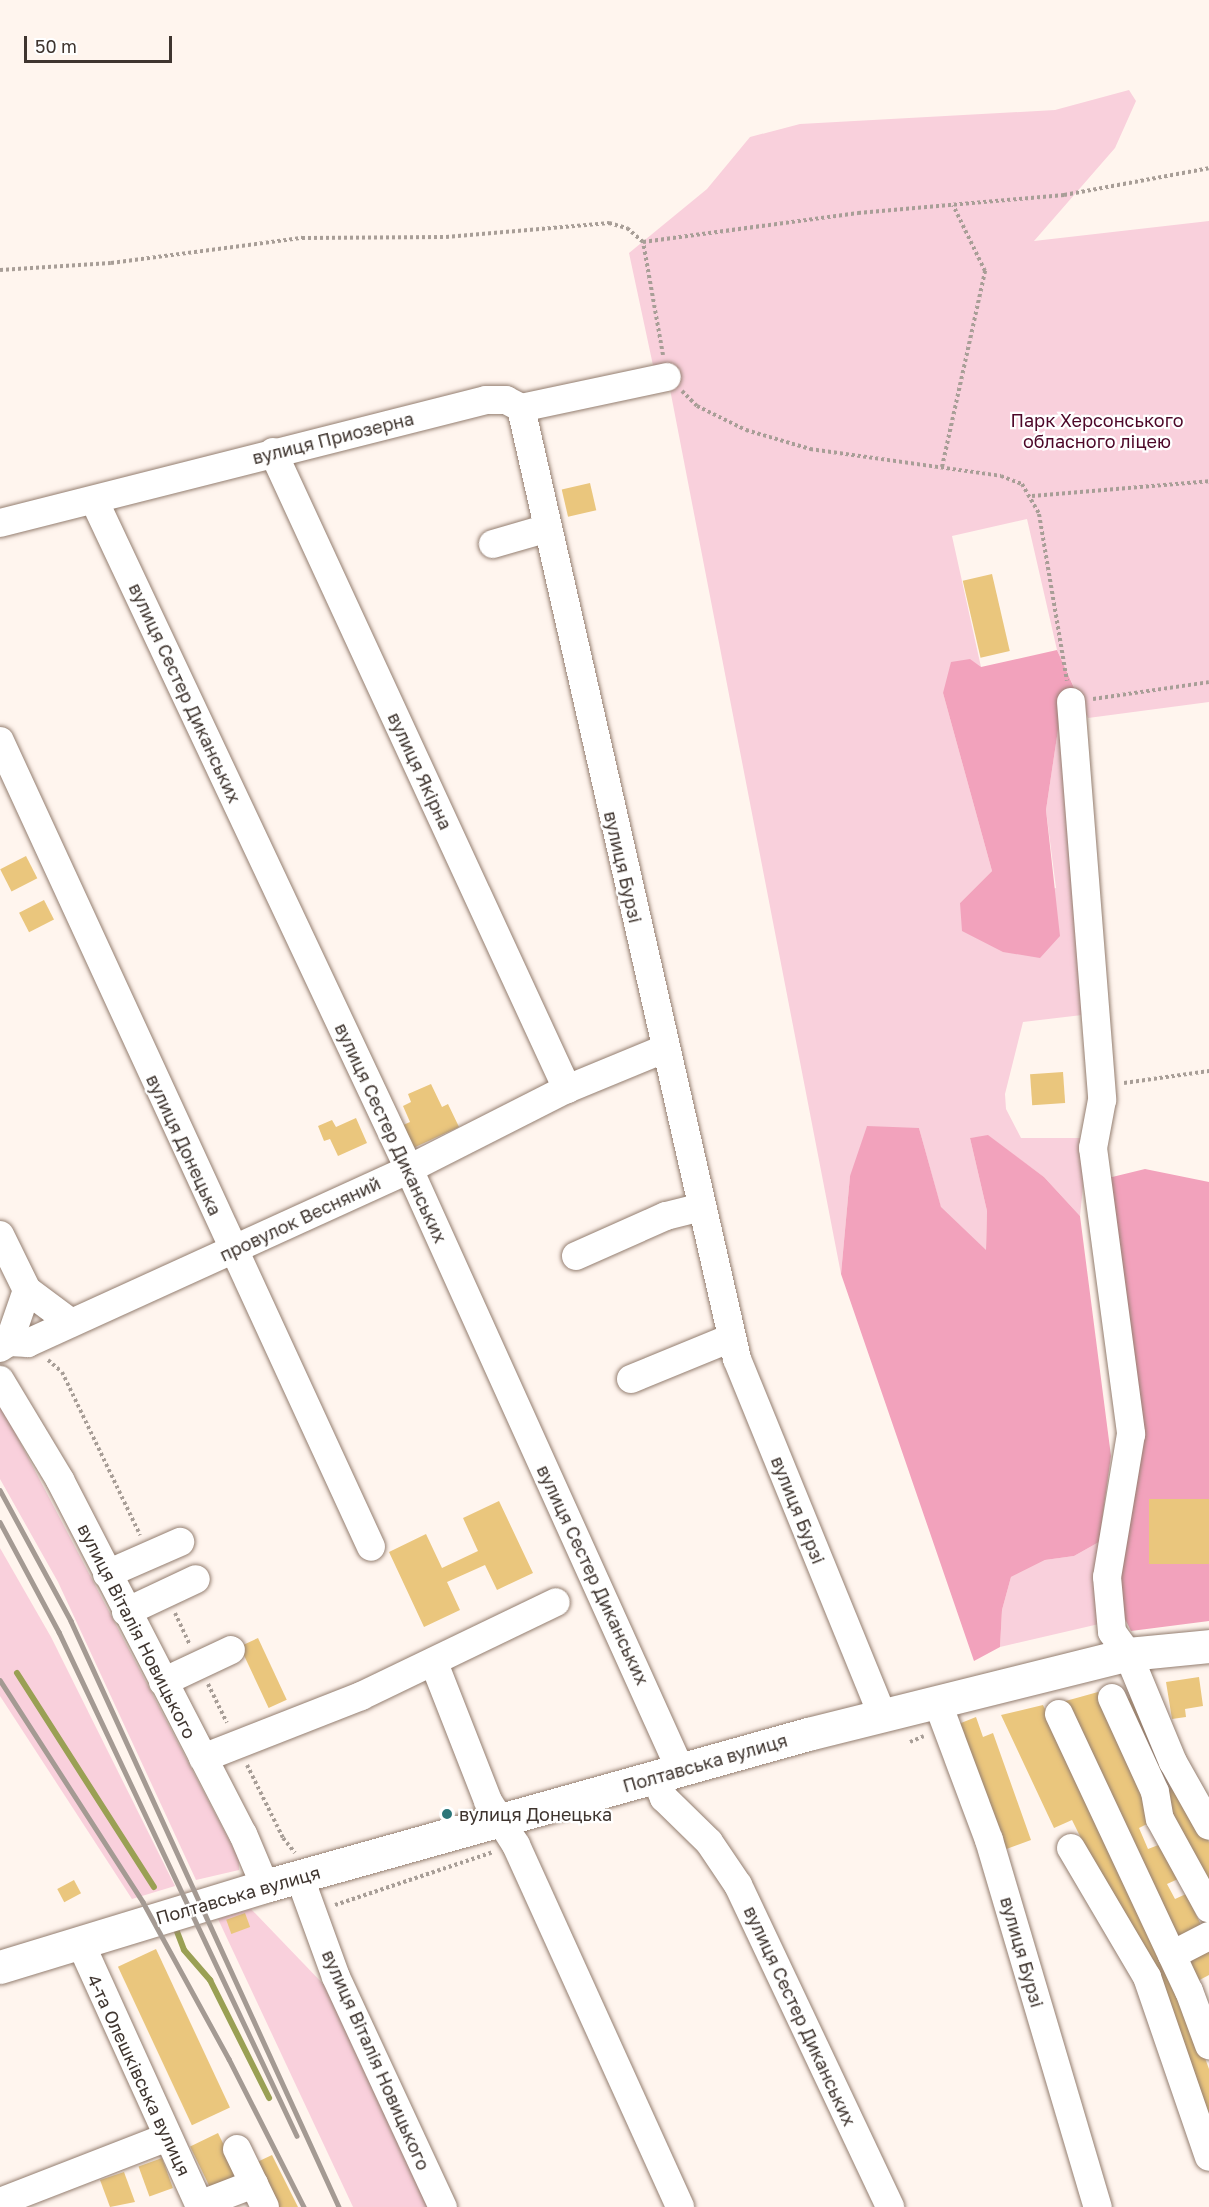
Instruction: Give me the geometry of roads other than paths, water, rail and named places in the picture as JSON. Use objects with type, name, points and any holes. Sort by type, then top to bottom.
[{"type":"main road","name":"Полтавська вулиця","points":[[0,1967],[266,1886],[508,1833],[668,1773],[882,1715],[1128,1654],[1209,1646]]},
{"type":"street","name":"вулиця Приозерна","points":[[0,523],[273,452],[486,400],[506,400],[521,408],[666,377]]},
{"type":"street","name":"вулиця Бурзі","points":[[521,408],[731,1338],[882,1715]]},
{"type":"street","name":"вулиця Якірна","points":[[273,452],[567,1089]]},
{"type":"street","name":"вулиця Сестер Диканських","points":[[94,500],[409,1169],[668,1773],[664,1798],[709,1842],[738,1886],[890,2207]]},
{"type":"street","points":[[493,544],[548,528]]},
{"type":"street","points":[[1071,702],[1101,1086],[1093,1148],[1131,1434],[1107,1578],[1112,1632],[1128,1654],[1173,1762],[1209,1826]]},
{"type":"street","name":"вулиця Донецька","points":[[0,741],[371,1547]]},
{"type":"street","name":"провулок Весняний","points":[[5,1345],[28,1343],[409,1169],[567,1089],[664,1049]]},
{"type":"street","points":[[576,1256],[666,1216],[701,1207]]},
{"type":"street","points":[[0,1235],[27,1290],[70,1322]]},
{"type":"street","points":[[5,1345],[27,1290]]},
{"type":"street","points":[[631,1378],[731,1338]]},
{"type":"street","name":"вулиця Віталія Новицького","points":[[0,1380],[60,1480],[266,1886]]},
{"type":"street","points":[[107,1574],[180,1542]]},
{"type":"street","points":[[126,1612],[196,1580]]},
{"type":"street","points":[[203,1758],[434,1663],[556,1602]]},
{"type":"street","points":[[163,1682],[231,1650]]},
{"type":"street","points":[[434,1663],[488,1802],[508,1833],[680,2207]]},
{"type":"street","points":[[1112,1698],[1146,1772],[1160,1819],[1209,1908]]},
{"type":"street","name":"вулиця Бурзі","points":[[937,1701],[989,1840],[1098,2207]]},
{"type":"street","points":[[1059,1714],[1172,1955],[1209,2045]]},
{"type":"street","points":[[1146,1772],[1173,1762]]},
{"type":"street","points":[[1071,1848],[1147,1977],[1209,2157]]},
{"type":"street","name":"вулиця Віталія Новицького","points":[[300,1878],[336,1977],[443,2207]]},
{"type":"street","points":[[1172,1955],[1209,1936]]},
{"type":"street","name":"4-та Олешківська вулиця","points":[[80,1942],[199,2206]]},
{"type":"street","points":[[0,2202],[168,2137]]},
{"type":"street","points":[[199,2206],[259,2196],[237,2149]]},
{"type":"waterway","points":[[17,1673],[154,1887]]},
{"type":"waterway","points":[[176,1929],[184,1950],[210,1980],[269,2098]]},
{"type":"railway","points":[[0,1490],[71,1621],[339,2207]]},
{"type":"railway","points":[[0,1522],[59,1632],[297,2136]]},
{"type":"railway","points":[[0,1680],[143,1902],[229,2059],[304,2207]]},
{"type":"place","name":"вулиця Донецька","points":[[447,1814]]},
{"type":"park label","name":"Парк Херсонського обласного ліцею","points":[[1097,431]]}]
